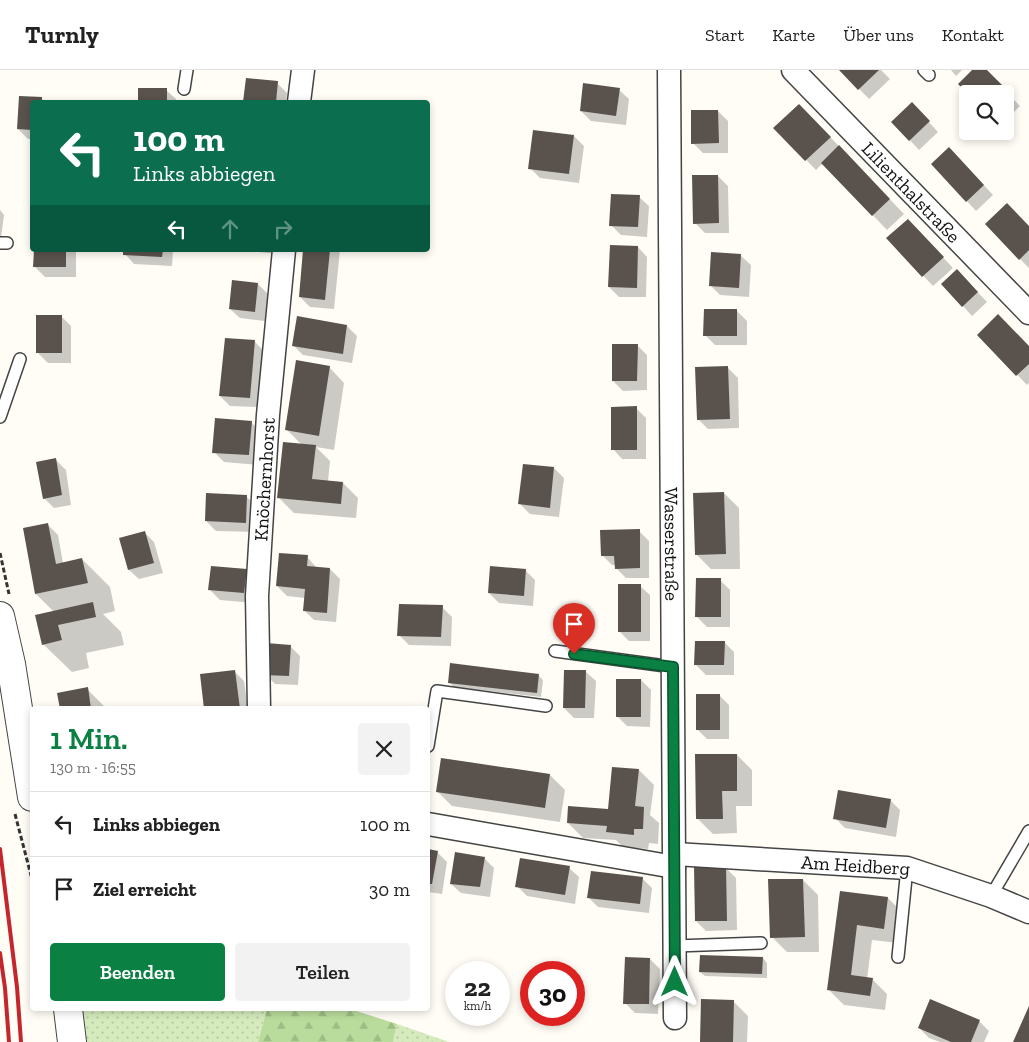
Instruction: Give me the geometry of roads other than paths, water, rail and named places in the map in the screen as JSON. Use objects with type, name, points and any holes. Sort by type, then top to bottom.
[{"type":"street","points":[[299,100],[303,70]]},
{"type":"street","name":"Wasserstraße","points":[[669,70],[675,1018]]},
{"type":"street","name":"Lilienthalstraße","points":[[793,70],[1029,313]]},
{"type":"street","name":"Knöchernhorst","points":[[259,706],[257,596],[268,415],[284,252]]},
{"type":"street","points":[[0,616],[11,664],[30,784]]},
{"type":"street","name":"Am Heidberg","points":[[430,824],[675,860],[908,868],[991,896],[1029,912]]},
{"type":"street","points":[[68,1011],[72,1042]]},
{"type":"lane","points":[[184,90],[187,70]]},
{"type":"lane","points":[[0,417],[20,359]]},
{"type":"lane","points":[[554,651],[673,667]]},
{"type":"lane","points":[[430,734],[437,691],[546,706]]},
{"type":"lane","points":[[991,896],[1029,831]]},
{"type":"lane","points":[[898,956],[908,868]]},
{"type":"lane","points":[[675,946],[761,943]]},
{"type":"railway","points":[[0,849],[17,987],[21,1042]]},
{"type":"railway","points":[[0,953],[9,1042]]}]
